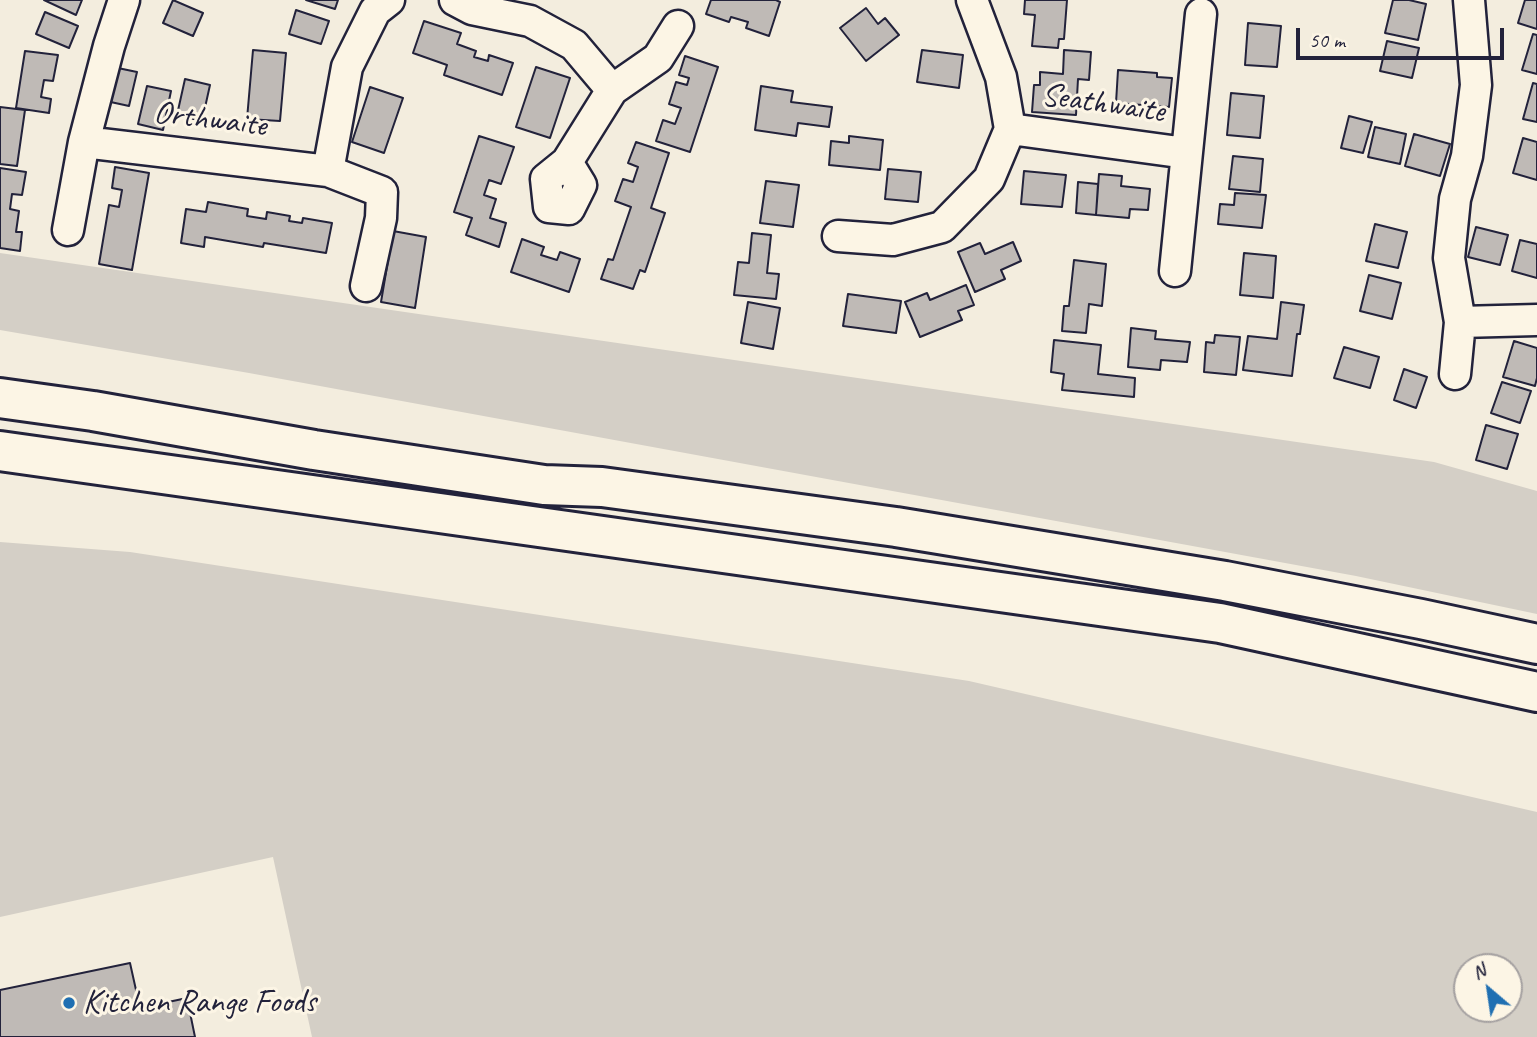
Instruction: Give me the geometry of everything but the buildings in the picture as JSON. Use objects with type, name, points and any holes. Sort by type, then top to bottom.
[{"type":"main road","points":[[0,372],[544,470],[602,487]]},
{"type":"main road","points":[[0,398],[544,485],[602,487],[896,527],[1225,580],[1537,645]]},
{"type":"main road","points":[[0,451],[1220,623],[1537,692]]},
{"type":"main road","points":[[0,468],[72,461]]},
{"type":"street","points":[[68,230],[84,142],[124,0]]},
{"type":"street","points":[[328,171],[347,67],[375,11],[389,0]]},
{"type":"street","points":[[454,0],[472,9],[530,21],[574,45],[612,90]]},
{"type":"street","name":"Seathwaite","points":[[838,236],[893,240],[942,227],[989,179],[1010,129],[1001,77],[972,0]]},
{"type":"street","points":[[1455,374],[1460,322],[1450,258],[1455,199],[1467,156],[1476,85],[1469,0]]},
{"type":"street","name":"Seathwaite","points":[[1175,271],[1201,13]]},
{"type":"street","points":[[567,162],[612,90],[658,58],[678,26]]},
{"type":"street","name":"Seathwaite","points":[[1010,129],[1186,153]]},
{"type":"street","name":"Orthwaite","points":[[84,142],[328,171],[382,192],[381,218],[366,286]]},
{"type":"street","points":[[1460,322],[1537,320]]},
{"type":"shaded area","points":[[0,253],[1434,462],[1537,491],[1537,614],[1356,576],[249,373],[0,330]]},
{"type":"shaded area","points":[[0,542],[130,552],[969,681],[1537,812],[1537,1037],[312,1037],[273,857],[0,917]]},
{"type":"place","name":"Kitchen Range Foods","points":[[69,1003]]}]
